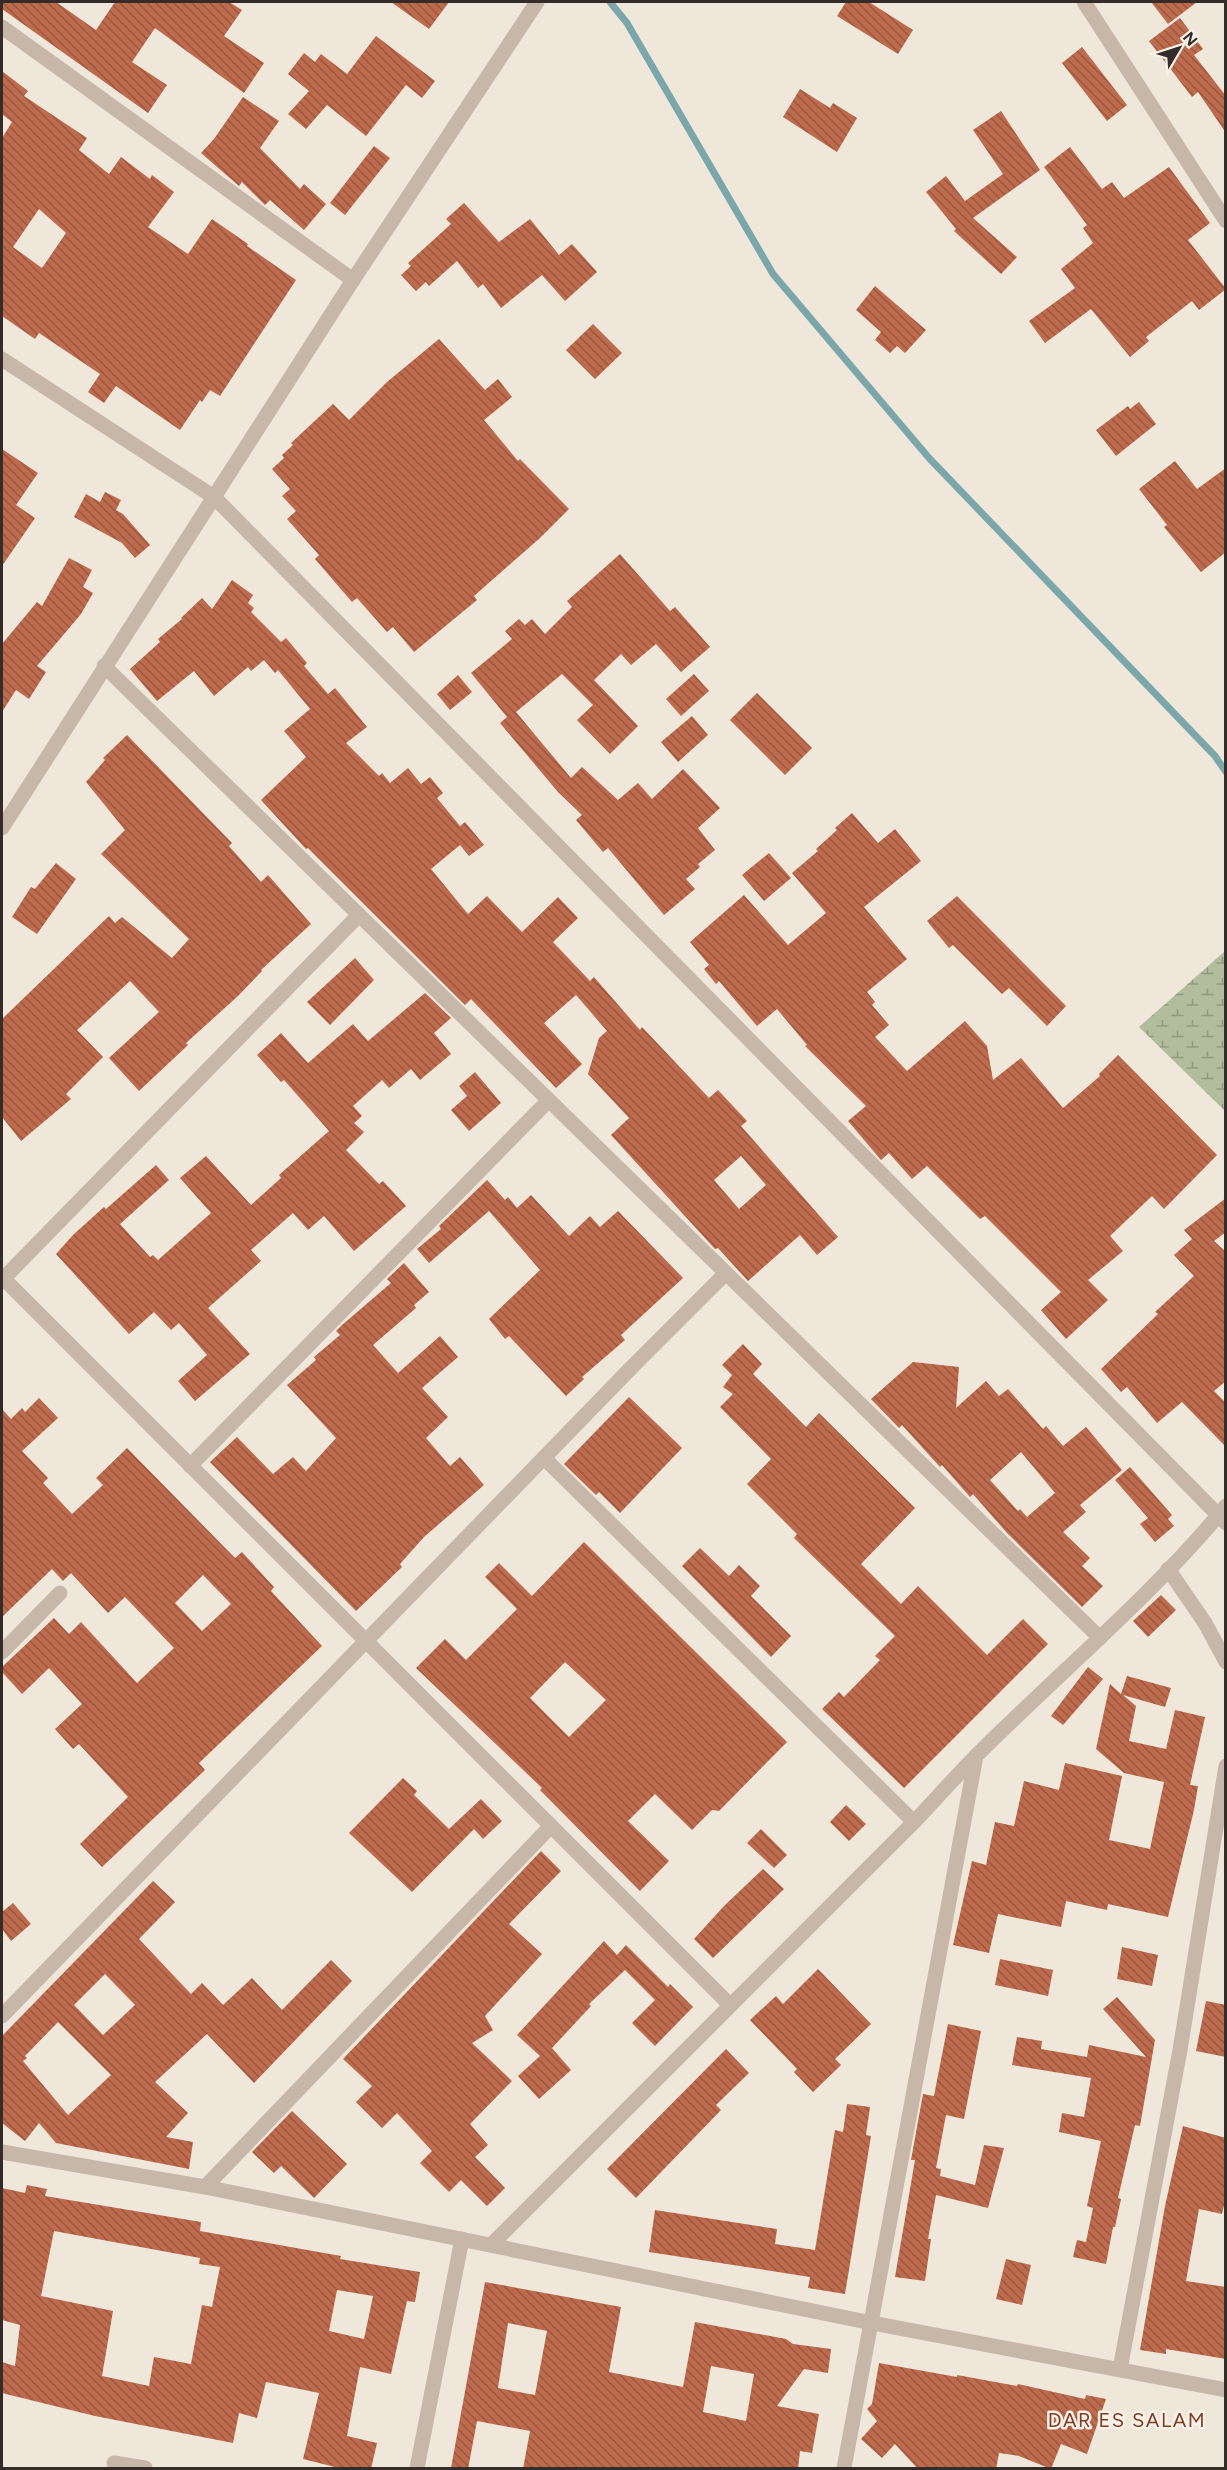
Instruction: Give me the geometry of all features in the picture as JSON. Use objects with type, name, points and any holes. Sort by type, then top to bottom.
[{"type":"street","points":[[2,828],[353,280],[537,2]]},
{"type":"street","points":[[1084,2],[1226,221]]},
{"type":"street","points":[[2,27],[353,280]]},
{"type":"street","points":[[2,359],[214,496],[1223,1514],[1100,1638],[976,1756],[914,1822],[491,2245]]},
{"type":"street","points":[[104,666],[1100,1638]]},
{"type":"street","points":[[358,916],[2,1279],[730,2005]]},
{"type":"street","points":[[190,1466],[548,1101]]},
{"type":"street","points":[[2,2016],[726,1274]]},
{"type":"street","points":[[544,1458],[914,1822]]},
{"type":"street","points":[[1168,1569],[1205,1623],[1226,1662]]},
{"type":"street","points":[[2,1652],[60,1593]]},
{"type":"street","points":[[844,2469],[976,1756]]},
{"type":"street","points":[[1120,2369],[1179,2050],[1226,1766]]},
{"type":"street","points":[[205,2187],[550,1826]]},
{"type":"street","points":[[2,2152],[205,2187],[872,2323],[1226,2390]]},
{"type":"street","points":[[417,2469],[462,2239]]},
{"type":"street","points":[[114,2463],[145,2469]]},
{"type":"green space","points":[[1225,951],[1225,1111],[1139,1027]]},
{"type":"building","points":[[2,2],[56,2],[96,30],[115,2],[229,2],[242,10],[224,36],[264,63],[244,93],[155,28],[132,62],[167,85],[148,113],[2,9]]},
{"type":"building","points":[[391,2],[449,2],[429,29]]},
{"type":"building","points":[[846,2],[869,2],[913,30],[898,54],[837,16]]},
{"type":"building","points":[[1151,2],[1197,2],[1168,24]]},
{"type":"building","points":[[1180,18],[1203,49],[1194,55],[1226,96],[1226,133],[1198,92],[1192,97],[1149,41]]},
{"type":"building","points":[[376,36],[435,81],[422,98],[406,85],[366,136],[327,105],[306,129],[288,114],[309,91],[288,74],[304,53],[315,62],[321,54],[347,74]]},
{"type":"building","points":[[1082,47],[1127,105],[1107,121],[1062,63]]},
{"type":"building","points":[[2,71],[28,91],[24,96],[87,138],[79,150],[109,174],[121,157],[150,179],[152,175],[174,192],[148,227],[188,254],[212,219],[296,280],[220,396],[210,390],[202,402],[200,400],[180,430],[116,386],[104,403],[88,392],[100,374],[39,333],[35,339],[2,316],[2,138],[12,122],[2,114]],"holes":[[[39,209],[66,233],[42,268],[13,247]]]},
{"type":"building","points":[[800,89],[830,108],[833,103],[857,118],[837,152],[783,117]]},
{"type":"building","points":[[243,97],[279,121],[260,148],[300,189],[304,184],[326,204],[304,230],[270,200],[265,205],[242,182],[239,186],[201,153],[214,139]]},
{"type":"building","points":[[1001,111],[1040,170],[973,218],[1017,257],[1001,274],[954,231],[956,229],[926,192],[946,176],[965,201],[1003,174],[973,130]]},
{"type":"building","points":[[374,146],[390,158],[345,215],[330,203]]},
{"type":"building","points":[[1070,147],[1102,189],[1112,182],[1124,198],[1169,167],[1210,223],[1188,240],[1226,289],[1199,310],[1192,301],[1146,337],[1149,341],[1130,357],[1091,309],[1045,343],[1029,321],[1075,288],[1061,269],[1093,243],[1083,228],[1087,225],[1044,167]]},
{"type":"building","points":[[464,203],[499,242],[530,219],[559,255],[572,244],[597,272],[565,301],[542,275],[501,308],[483,284],[478,288],[457,261],[429,286],[426,282],[416,291],[401,275],[411,266],[408,263],[451,224],[446,219]]},
{"type":"building","points":[[875,286],[926,330],[905,353],[897,346],[890,353],[875,340],[881,332],[856,310]]},
{"type":"building","points":[[593,324],[622,353],[595,379],[566,350]]},
{"type":"building","points":[[439,339],[485,390],[498,379],[512,397],[484,420],[518,461],[520,459],[569,509],[540,538],[474,596],[477,600],[414,652],[393,627],[387,632],[357,598],[352,602],[315,559],[319,555],[287,519],[296,511],[282,496],[290,489],[272,469],[284,458],[282,455],[293,445],[291,443],[333,404],[349,420],[387,382]]},
{"type":"building","points":[[1139,402],[1156,424],[1116,456],[1096,430],[1128,406],[1130,409]]},
{"type":"building","points":[[2,449],[38,473],[16,505],[35,518],[2,566]]},
{"type":"building","points":[[1175,461],[1197,489],[1226,468],[1226,552],[1201,572],[1164,527],[1167,525],[1139,489]]},
{"type":"building","points":[[105,492],[121,500],[116,510],[123,514],[150,545],[135,558],[122,543],[74,517],[86,494],[100,502]]},
{"type":"building","points":[[620,554],[670,611],[675,607],[710,647],[681,672],[656,644],[631,665],[621,654],[594,680],[638,726],[610,754],[577,720],[593,705],[562,674],[516,712],[571,778],[582,767],[618,800],[638,783],[652,799],[683,769],[720,808],[698,828],[715,850],[698,864],[700,867],[686,879],[695,889],[664,915],[608,848],[603,852],[576,820],[582,815],[558,792],[500,723],[507,717],[471,673],[512,639],[505,631],[519,619],[525,625],[532,619],[545,634],[572,607],[567,601]]},
{"type":"building","points":[[69,558],[92,570],[83,587],[93,593],[81,614],[37,666],[46,672],[29,699],[16,690],[2,712],[2,644],[37,602],[42,606]]},
{"type":"building","points":[[232,580],[253,595],[248,603],[254,608],[251,612],[281,642],[286,638],[307,663],[304,666],[328,694],[335,688],[367,727],[346,743],[379,776],[382,773],[390,783],[408,768],[421,784],[430,777],[443,793],[437,798],[460,826],[465,822],[484,845],[469,856],[460,845],[431,869],[468,914],[487,896],[522,932],[558,897],[578,918],[553,942],[590,981],[594,977],[640,1030],[642,1027],[709,1098],[718,1090],[747,1121],[741,1126],[838,1237],[817,1255],[800,1235],[748,1281],[718,1248],[715,1249],[611,1135],[629,1118],[588,1074],[599,1038],[607,1031],[576,995],[544,1023],[582,1064],[556,1088],[471,999],[465,1005],[308,848],[306,849],[261,800],[306,757],[284,731],[310,709],[278,670],[275,673],[264,660],[251,671],[248,667],[214,696],[194,671],[157,701],[130,669],[160,642],[158,639],[202,598],[212,609]],"holes":[[[741,1156],[766,1185],[739,1209],[714,1180]]]},
{"type":"building","points":[[694,674],[709,691],[681,716],[666,699]]},
{"type":"building","points":[[458,675],[472,692],[450,710],[437,694]]},
{"type":"building","points":[[757,693],[812,748],[785,775],[730,720]]},
{"type":"building","points":[[692,716],[708,735],[678,762],[661,742]]},
{"type":"building","points":[[127,735],[232,843],[229,846],[261,882],[268,875],[311,924],[261,970],[238,996],[186,1043],[188,1045],[139,1091],[109,1058],[159,1012],[130,981],[77,1030],[103,1057],[66,1094],[71,1099],[21,1141],[2,1117],[2,1019],[109,916],[115,923],[122,917],[172,958],[189,939],[101,854],[125,830],[86,782],[105,760],[103,758]]},
{"type":"building","points":[[852,813],[878,843],[895,829],[921,861],[864,907],[907,959],[867,992],[875,1002],[872,1005],[889,1025],[875,1037],[907,1071],[965,1021],[987,1046],[993,1080],[1021,1058],[1063,1108],[1100,1076],[1099,1074],[1118,1055],[1217,1155],[1164,1209],[1152,1196],[1110,1236],[1123,1251],[1088,1280],[1108,1300],[1066,1339],[1041,1310],[1061,1292],[985,1216],[980,1219],[927,1166],[912,1179],[889,1153],[881,1160],[848,1121],[866,1106],[805,1046],[807,1045],[777,1009],[757,1026],[719,981],[716,984],[704,969],[709,965],[690,942],[744,895],[788,945],[826,913],[792,873],[818,851],[816,849]]},
{"type":"building","points":[[769,853],[791,878],[764,901],[742,875]]},
{"type":"building","points":[[56,863],[76,879],[37,934],[12,917],[31,887],[35,889]]},
{"type":"building","points":[[957,896],[1066,1006],[1047,1026],[1009,988],[1002,994],[953,945],[949,948],[927,921]]},
{"type":"building","points":[[355,958],[374,980],[330,1025],[307,1002]]},
{"type":"building","points":[[425,993],[451,1018],[434,1033],[451,1054],[420,1080],[411,1069],[389,1088],[382,1080],[353,1106],[362,1116],[354,1123],[364,1132],[346,1150],[379,1184],[383,1181],[406,1206],[354,1251],[324,1216],[308,1230],[293,1213],[251,1250],[261,1261],[208,1308],[250,1354],[195,1401],[178,1381],[207,1355],[179,1323],[171,1330],[154,1312],[129,1334],[56,1254],[104,1207],[106,1209],[156,1165],[169,1180],[120,1224],[150,1257],[153,1255],[158,1260],[211,1213],[180,1178],[206,1156],[251,1205],[281,1178],[279,1175],[329,1131],[284,1080],[281,1082],[257,1055],[281,1033],[308,1063],[353,1024],[368,1041]]},
{"type":"building","points":[[475,1072],[501,1103],[469,1131],[451,1110],[467,1096],[459,1086]]},
{"type":"building","points":[[487,1180],[505,1200],[508,1197],[517,1208],[531,1195],[569,1236],[590,1216],[600,1227],[618,1211],[683,1278],[621,1335],[625,1340],[582,1377],[584,1379],[566,1396],[509,1336],[505,1339],[489,1319],[540,1270],[489,1211],[429,1263],[417,1249],[441,1229],[439,1226]]},
{"type":"building","points":[[1226,1198],[1226,1232],[1214,1241],[1226,1252],[1226,1381],[1214,1391],[1226,1403],[1226,1447],[1182,1402],[1157,1423],[1127,1387],[1121,1392],[1101,1369],[1158,1314],[1155,1312],[1194,1276],[1174,1255],[1192,1239],[1184,1230]]},
{"type":"building","points":[[404,1263],[429,1292],[414,1305],[416,1308],[373,1345],[398,1373],[440,1336],[458,1357],[422,1388],[448,1417],[426,1438],[450,1466],[460,1457],[484,1485],[424,1537],[400,1564],[402,1567],[356,1611],[210,1462],[237,1437],[273,1474],[293,1457],[306,1471],[336,1438],[287,1385],[316,1360],[314,1357],[340,1335],[336,1331],[342,1325],[391,1283],[387,1279]]},
{"type":"building","points":[[743,1344],[762,1364],[753,1374],[806,1427],[819,1413],[915,1508],[861,1564],[901,1604],[918,1586],[987,1655],[1023,1619],[1048,1644],[904,1788],[822,1709],[839,1692],[844,1697],[880,1660],[875,1656],[895,1636],[794,1538],[797,1534],[747,1484],[771,1459],[720,1407],[733,1394],[723,1387],[732,1375],[722,1365]]},
{"type":"building","points":[[913,1362],[959,1367],[956,1408],[986,1381],[999,1396],[1008,1389],[1043,1429],[1046,1426],[1063,1446],[1086,1427],[1122,1470],[1080,1505],[1086,1512],[1063,1532],[1090,1558],[1082,1566],[1103,1586],[1082,1607],[1007,1533],[973,1494],[970,1497],[902,1425],[899,1428],[871,1399]],"holes":[[[1021,1452],[1055,1493],[1027,1517],[1020,1509],[1018,1511],[990,1480]]]},
{"type":"building","points":[[629,1397],[682,1448],[620,1513],[599,1492],[596,1495],[564,1464]]},
{"type":"building","points":[[39,1398],[58,1418],[22,1451],[48,1478],[43,1483],[72,1514],[103,1485],[96,1478],[127,1448],[235,1558],[242,1552],[274,1587],[271,1591],[322,1646],[199,1763],[205,1770],[102,1867],[80,1844],[128,1797],[79,1744],[73,1749],[55,1729],[82,1704],[49,1668],[22,1694],[2,1672],[2,1667],[54,1618],[69,1634],[81,1622],[137,1683],[174,1648],[125,1597],[108,1613],[71,1573],[63,1581],[52,1569],[2,1617],[2,1409],[11,1419],[22,1408],[25,1412]],"holes":[[[203,1575],[231,1604],[202,1631],[175,1603]]]},
{"type":"building","points":[[1130,1467],[1172,1515],[1168,1519],[1174,1526],[1155,1542],[1140,1524],[1148,1518],[1115,1480]]},
{"type":"building","points":[[584,1542],[787,1742],[719,1811],[712,1810],[692,1830],[655,1794],[628,1821],[669,1861],[640,1891],[540,1790],[542,1788],[416,1668],[445,1639],[466,1660],[517,1609],[485,1577],[499,1563],[532,1596]],"holes":[[[565,1662],[606,1700],[569,1737],[530,1698]]]},
{"type":"building","points":[[700,1548],[729,1576],[739,1565],[760,1586],[751,1596],[791,1636],[771,1657],[682,1566]]},
{"type":"building","points":[[1161,1595],[1176,1610],[1148,1637],[1133,1621]]},
{"type":"building","points":[[1088,1667],[1103,1679],[1063,1725],[1051,1716]]},
{"type":"building","points":[[1127,1676],[1171,1688],[1165,1707],[1123,1695],[1136,1706],[1129,1741],[1166,1749],[1175,1710],[1205,1717],[1190,1785],[1198,1786],[1194,1810],[1168,1917],[1108,1904],[1107,1910],[1066,1901],[1061,1927],[998,1914],[989,1953],[953,1945],[972,1861],[986,1865],[995,1822],[1014,1826],[1024,1781],[1059,1790],[1065,1763],[1122,1776],[1109,1840],[1150,1849],[1164,1782],[1124,1773],[1096,1749],[1110,1684],[1121,1694]]},
{"type":"building","points":[[403,1778],[417,1791],[414,1795],[449,1829],[481,1799],[502,1821],[483,1839],[474,1829],[412,1892],[349,1833]]},
{"type":"building","points":[[846,1805],[866,1824],[849,1841],[830,1822]]},
{"type":"building","points":[[761,1829],[787,1855],[774,1868],[747,1843]]},
{"type":"building","points":[[541,1851],[561,1871],[509,1924],[542,1954],[485,2016],[493,2030],[472,2043],[512,2081],[470,2124],[488,2145],[475,2157],[505,2188],[487,2206],[461,2180],[449,2192],[420,2163],[432,2151],[397,2113],[382,2128],[356,2102],[372,2086],[343,2059]]},
{"type":"building","points":[[763,1869],[784,1889],[713,1958],[694,1939],[724,1906]]},
{"type":"building","points":[[153,1881],[175,1902],[139,1939],[191,1994],[202,1983],[223,2005],[252,1978],[282,2010],[331,1960],[352,1981],[254,2083],[207,2034],[155,2082],[188,2113],[166,2137],[193,2142],[189,2169],[56,2143],[39,2123],[25,2141],[2,2123],[2,2036]],"holes":[[[105,1974],[135,2005],[103,2035],[74,2005]],[[58,2022],[111,2075],[68,2115],[23,2061],[27,2058],[25,2056]]]},
{"type":"building","points":[[13,1903],[31,1924],[11,1941],[2,1929],[2,1912]]},
{"type":"building","points":[[604,1941],[617,1955],[626,1945],[668,1987],[670,1984],[693,2007],[655,2046],[632,2023],[655,2000],[625,1970],[589,2004],[591,2006],[552,2048],[571,2070],[539,2099],[518,2076],[540,2056],[517,2035]]},
{"type":"building","points":[[1122,1947],[1158,1955],[1152,1986],[1117,1979]]},
{"type":"building","points":[[1000,1959],[1053,1970],[1048,1996],[995,1985]]},
{"type":"building","points":[[818,1969],[871,2024],[835,2059],[841,2065],[813,2092],[794,2072],[797,2069],[750,2020],[776,1996],[783,2004]]},
{"type":"building","points":[[1117,1997],[1155,2040],[1140,2126],[1135,2125],[1106,2264],[1073,2257],[1077,2240],[1086,2242],[1093,2208],[1087,2206],[1101,2141],[1059,2132],[1062,2113],[1084,2117],[1091,2078],[1012,2065],[1017,2037],[1042,2041],[1041,2049],[1087,2057],[1089,2045],[1146,2057],[1103,2009]]},
{"type":"building","points":[[1206,2001],[1226,2005],[1226,2057],[1196,2051]]},
{"type":"building","points":[[948,2024],[981,2031],[964,2119],[946,2115],[936,2168],[941,2169],[940,2176],[975,2185],[984,2145],[1004,2148],[988,2208],[936,2195],[928,2239],[931,2239],[925,2281],[895,2277],[915,2160],[911,2160],[923,2094],[934,2096]]},
{"type":"building","points":[[726,2049],[749,2073],[716,2105],[721,2110],[636,2198],[607,2169]]},
{"type":"building","points":[[847,2104],[870,2107],[866,2135],[871,2136],[845,2294],[808,2288],[810,2277],[649,2252],[655,2210],[777,2229],[775,2244],[815,2250],[835,2130],[843,2132]]},
{"type":"building","points":[[292,2111],[347,2164],[314,2198],[281,2166],[274,2173],[252,2152]]},
{"type":"building","points":[[1183,2126],[1226,2138],[1226,2197],[1222,2214],[1199,2209],[1186,2281],[1226,2287],[1226,2359],[1166,2349],[1166,2354],[1140,2350],[1165,2206]]},
{"type":"building","points":[[27,2185],[47,2189],[45,2196],[201,2222],[200,2231],[341,2256],[340,2259],[420,2272],[415,2302],[407,2301],[391,2374],[360,2367],[347,2436],[377,2443],[371,2469],[343,2469],[303,2459],[319,2393],[266,2382],[257,2418],[239,2413],[233,2443],[95,2416],[2,2393],[2,2362],[15,2366],[20,2325],[2,2320],[2,2188],[25,2193]],"holes":[[[54,2231],[200,2258],[199,2264],[220,2267],[212,2307],[202,2305],[191,2364],[154,2357],[149,2386],[102,2376],[113,2311],[41,2296]],[[337,2290],[373,2296],[364,2339],[329,2331]]]},
{"type":"building","points":[[1006,2259],[1031,2265],[1022,2305],[996,2299]]},
{"type":"building","points":[[485,2282],[621,2307],[609,2372],[683,2387],[695,2322],[786,2339],[793,2344],[831,2349],[828,2373],[804,2369],[777,2406],[819,2414],[812,2453],[800,2451],[798,2469],[523,2469],[530,2431],[477,2421],[468,2469],[451,2468]],"holes":[[[508,2323],[547,2331],[535,2395],[498,2388]],[[711,2366],[754,2374],[746,2421],[703,2412]]]},
{"type":"building","points":[[879,2363],[957,2377],[957,2375],[1017,2386],[1018,2384],[1085,2399],[1086,2395],[1106,2399],[1087,2454],[1061,2444],[1051,2469],[1019,2456],[999,2453],[996,2469],[918,2469],[895,2444],[882,2458],[861,2439],[877,2421],[867,2409],[872,2404]]},
{"type":"waterway","points":[[610,2],[627,23],[773,274],[929,458],[1215,756],[1226,772]]},
{"type":"district","name":"DAR ES SALAM","points":[[1127,2420]]}]
